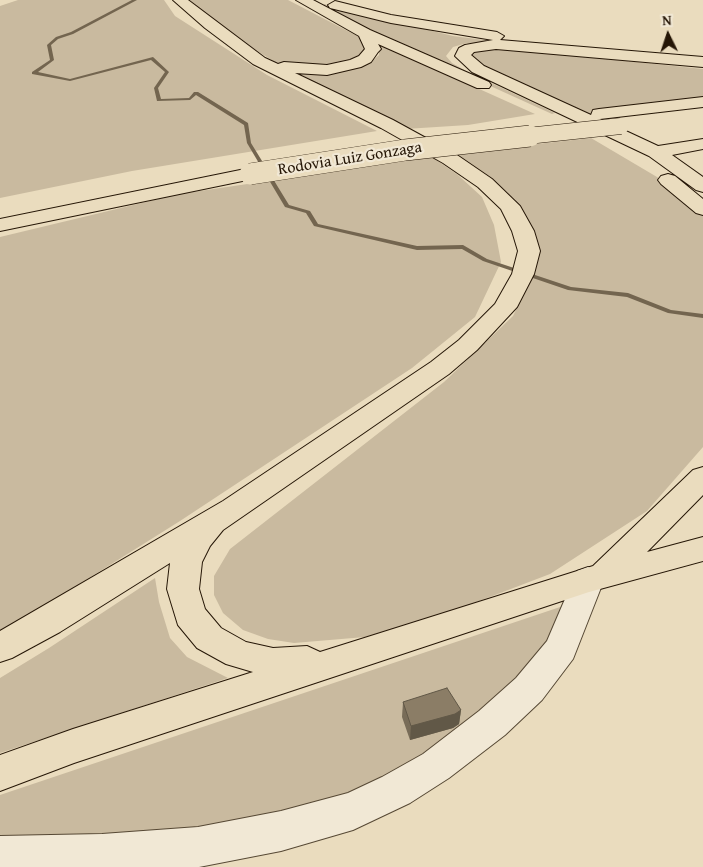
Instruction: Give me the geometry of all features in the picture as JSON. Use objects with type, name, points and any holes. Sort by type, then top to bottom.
[{"type":"highway","points":[[0,648],[48,622],[234,509],[440,368],[468,345],[505,306],[523,274],[529,250],[523,231],[510,206],[485,183],[450,159],[387,124],[259,61],[180,0]]},
{"type":"highway","points":[[303,0],[365,32],[602,139],[664,176],[703,209]]},
{"type":"highway","points":[[319,0],[418,24],[604,52]]},
{"type":"highway","points":[[259,61],[289,68],[327,70],[345,67],[365,59],[371,53],[373,48],[365,32]]},
{"type":"highway","points":[[703,62],[496,44],[470,48],[464,51],[463,56],[478,69],[656,152],[703,186]]},
{"type":"highway","name":"Rodovia Luiz Gonzaga","points":[[0,226],[344,144],[703,102]]},
{"type":"highway","name":"Rodovia Luiz Gonzaga","points":[[41,198],[246,167],[703,116]]},
{"type":"highway","points":[[656,152],[703,144]]},
{"type":"highway","points":[[595,578],[676,506],[703,477]]},
{"type":"highway","points":[[234,509],[199,538],[186,562],[183,589],[190,615],[210,638],[238,654],[273,663],[310,661],[363,653]]},
{"type":"highway","points":[[0,773],[73,746],[595,578],[703,549]]},
{"type":"street","points":[[0,856],[102,854],[198,847],[281,831],[353,811],[396,790],[436,766],[492,723],[529,689],[561,649],[595,578]]},
{"type":"shaded area","points":[[18,0],[164,0],[175,16],[267,75],[377,131],[132,171],[0,198],[0,6]]},
{"type":"shaded area","points":[[190,0],[288,0],[365,40],[365,52],[352,60],[321,66],[293,66],[275,62],[226,32]]},
{"type":"shaded area","points":[[324,4],[453,36],[508,43],[467,43],[453,47],[446,56],[452,63],[468,72],[555,113],[552,114],[367,30],[323,8]]},
{"type":"shaded area","points":[[379,44],[535,114],[468,125],[405,129],[285,71],[323,74],[349,70],[370,63],[379,55]]},
{"type":"shaded area","points":[[503,48],[703,69],[703,101],[589,115],[504,78],[472,59],[473,53],[479,49]]},
{"type":"shaded area","points":[[591,138],[657,177],[703,215],[703,447],[647,511],[550,574],[461,608],[365,637],[294,643],[268,639],[243,630],[223,613],[214,595],[214,576],[230,549],[444,382],[513,316],[536,269],[535,248],[511,201],[489,176],[456,153]]},
{"type":"shaded area","points":[[432,157],[458,175],[482,197],[494,225],[501,262],[475,317],[412,368],[180,521],[0,634],[0,237],[179,194]]},
{"type":"shaded area","points":[[155,578],[159,602],[170,638],[187,657],[228,678],[0,753],[0,678]]},
{"type":"shaded area","points":[[575,602],[557,644],[496,708],[395,779],[258,836],[0,856],[0,795]]},
{"type":"building","points":[[447,688],[461,710],[455,714],[411,726],[403,702]]},
{"type":"waterway","points":[[135,0],[72,33],[57,38],[49,45],[52,60],[34,73],[70,80],[152,58],[167,72],[156,88],[159,100],[190,99],[196,93],[246,124],[249,143],[287,206],[308,212],[316,225],[417,248],[463,247],[485,260],[570,289],[628,295],[670,312],[703,316]]}]
